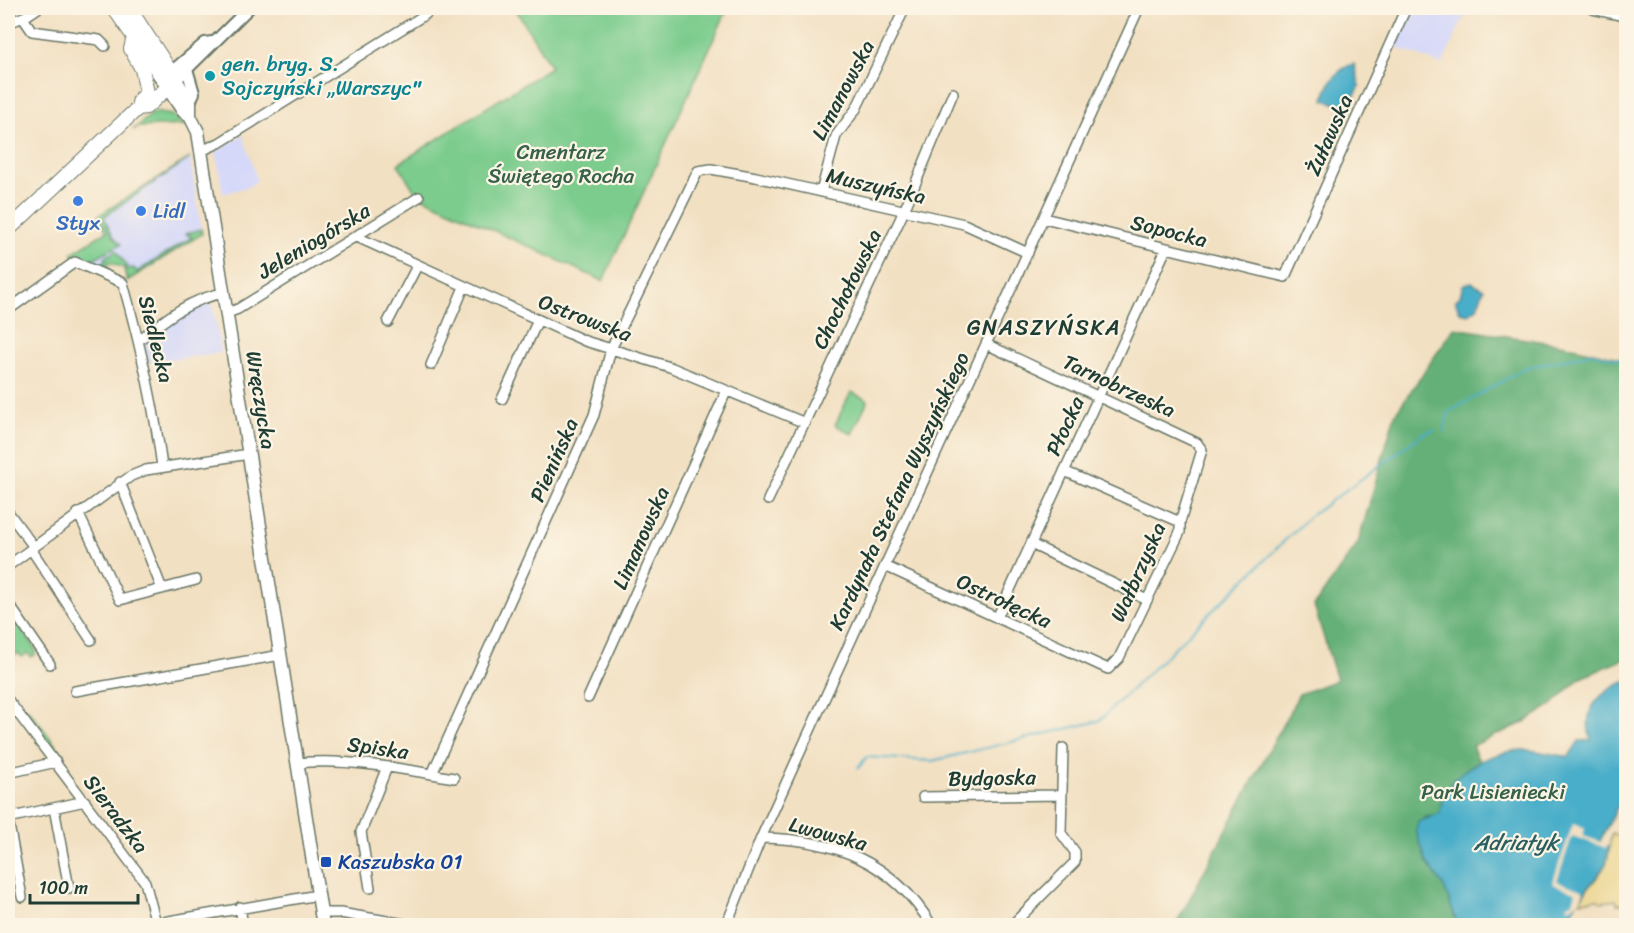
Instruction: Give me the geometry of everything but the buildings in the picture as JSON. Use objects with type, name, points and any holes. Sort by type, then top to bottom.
[{"type":"main road","points":[[114,8],[134,37],[190,102]]},
{"type":"main road","points":[[129,8],[169,79]]},
{"type":"main road","points":[[1594,8],[1626,15]]},
{"type":"main road","points":[[134,37],[131,49],[142,69],[147,93]]},
{"type":"main road","points":[[8,230],[138,108],[140,99],[169,79]]},
{"type":"main road","points":[[138,108],[146,107],[169,79]]},
{"type":"main road","name":"Wręczycka","points":[[169,79],[183,111],[190,116]]},
{"type":"main road","name":"Wręczycka","points":[[190,102],[190,116],[198,132],[322,919]]},
{"type":"street","points":[[8,23],[23,18],[38,8]]},
{"type":"street","points":[[169,79],[187,69],[249,8]]},
{"type":"street","name":"Limanowska","points":[[821,192],[836,136],[856,109],[905,8]]},
{"type":"street","name":"Kardynała Stefana Wyszyńskiego","points":[[726,926],[761,838],[1139,8]]},
{"type":"street","name":"Żuławska","points":[[1285,277],[1406,8]]},
{"type":"street","points":[[201,151],[219,143],[426,14]]},
{"type":"street","points":[[23,18],[32,31],[99,40],[105,46]]},
{"type":"street","points":[[169,79],[205,43],[212,42]]},
{"type":"street","points":[[187,69],[194,93],[190,102]]},
{"type":"street","name":"Chochołowska","points":[[768,500],[904,211],[953,93]]},
{"type":"street","name":"Muszyńska","points":[[711,169],[964,224],[1028,253]]},
{"type":"street","name":"Pienińska","points":[[432,774],[594,414],[611,349],[690,184],[698,171],[711,169]]},
{"type":"street","name":"Jeleniogórska","points":[[227,313],[238,309],[419,197]]},
{"type":"street","name":"Sopocka","points":[[1044,218],[1285,277]]},
{"type":"street","name":"Ostrowska","points":[[357,237],[585,341],[670,367],[805,423]]},
{"type":"street","name":"Płocka","points":[[997,618],[1166,249]]},
{"type":"street","name":"Siedlecka","points":[[8,310],[75,262],[123,283],[156,413],[162,467]]},
{"type":"street","points":[[388,322],[417,266]]},
{"type":"street","points":[[430,365],[464,287]]},
{"type":"street","points":[[139,340],[167,318],[204,298],[224,293]]},
{"type":"street","points":[[502,399],[538,320]]},
{"type":"street","name":"Tarnobrzeska","points":[[986,344],[1197,442],[1202,450]]},
{"type":"street","name":"Limanowska","points":[[588,698],[726,392]]},
{"type":"street","name":"Wałbrzyska","points":[[1108,669],[1119,658],[1180,532],[1180,522],[1202,450]]},
{"type":"street","points":[[8,566],[120,482],[138,473],[249,453]]},
{"type":"street","points":[[1064,471],[1180,522]]},
{"type":"street","points":[[120,482],[162,589]]},
{"type":"street","points":[[8,512],[91,640]]},
{"type":"street","points":[[78,513],[120,600],[196,580]]},
{"type":"street","points":[[1031,544],[1147,600]]},
{"type":"street","name":"Ostrołęcka","points":[[885,566],[1108,669]]},
{"type":"street","points":[[8,603],[50,663]]},
{"type":"street","points":[[75,691],[281,655]]},
{"type":"street","name":"Sieradzka","points":[[8,700],[11,713],[56,762],[145,882],[156,922]]},
{"type":"street","name":"Bydgoska","points":[[1011,926],[1075,862],[1075,852],[1062,832],[1063,748]]},
{"type":"street","name":"Spiska","points":[[297,763],[327,760],[454,778]]},
{"type":"street","points":[[8,773],[56,762]]},
{"type":"street","points":[[370,888],[361,832],[387,767]]},
{"type":"street","name":"Bydgoska","points":[[923,797],[1062,795]]},
{"type":"street","points":[[22,897],[8,818],[85,801]]},
{"type":"street","points":[[54,808],[69,888]]},
{"type":"street","name":"Lwowska","points":[[761,838],[802,842],[864,859],[902,886],[932,926]]},
{"type":"street","points":[[140,926],[318,895]]},
{"type":"street","points":[[240,907],[243,926]]},
{"type":"street","points":[[322,919],[340,913],[417,926]]},
{"type":"shaded area","points":[[1412,8],[1468,8],[1442,65],[1394,46]]},
{"type":"shaded area","points":[[243,135],[257,180],[250,186],[223,194],[216,152]]},
{"type":"shaded area","points":[[190,158],[202,234],[134,277],[124,267],[109,261],[107,266],[72,253],[107,231],[98,216]]},
{"type":"shaded area","points":[[212,301],[221,353],[149,362],[143,340],[167,321]]},
{"type":"green space","name":"Cmentarz Świętego Rocha","points":[[515,8],[728,8],[603,281],[417,195],[398,164],[551,67]]},
{"type":"green space","points":[[154,112],[172,115],[185,125],[138,127],[133,130]]},
{"type":"green space","points":[[190,158],[104,217],[113,236],[121,244],[86,263],[77,260],[72,253],[107,231],[98,216]]},
{"type":"green space","points":[[201,229],[202,234],[127,281],[124,269],[134,268],[137,272],[192,237],[186,234]]},
{"type":"green space","points":[[116,250],[127,266],[124,268],[109,262],[107,268],[113,273],[102,269],[106,257]]},
{"type":"green space","name":"Park Lisieniecki","points":[[1454,328],[1565,345],[1626,360],[1626,658],[1579,679],[1552,705],[1523,723],[1472,746],[1479,761],[1453,782],[1444,796],[1440,812],[1435,816],[1426,817],[1416,830],[1426,861],[1444,887],[1458,925],[1175,926],[1299,694],[1337,680],[1314,606],[1358,543],[1395,414]]},
{"type":"green space","points":[[851,392],[868,400],[852,434],[835,425]]},
{"type":"green space","points":[[8,608],[36,650],[35,655],[31,657],[28,653],[22,657],[18,653],[10,659],[8,656]]},
{"type":"green space","points":[[28,709],[64,756],[57,758],[23,714]]},
{"type":"sand","points":[[1626,824],[1626,904],[1617,904],[1616,900],[1580,901],[1607,861],[1612,833],[1618,836]]},
{"type":"water","points":[[1354,64],[1360,86],[1348,107],[1324,100],[1327,88],[1338,73]]},
{"type":"water","points":[[1471,282],[1484,289],[1477,308],[1469,314],[1460,312],[1455,301],[1460,296],[1463,285]]},
{"type":"water","name":"Adriatyk","points":[[1626,681],[1626,803],[1619,804],[1600,841],[1609,848],[1606,864],[1575,905],[1569,925],[1458,925],[1444,887],[1426,861],[1416,830],[1418,822],[1440,813],[1449,787],[1458,776],[1481,761],[1495,755],[1522,750],[1569,756],[1579,741],[1591,740],[1589,720],[1595,703],[1608,690]]},
{"type":"pier","points":[[1573,824],[1585,828],[1583,836],[1601,842],[1608,830],[1604,839],[1609,842],[1606,848],[1572,836],[1557,881],[1584,891],[1580,901],[1569,908],[1567,905],[1573,902],[1576,892],[1552,884]]},
{"type":"waterway","points":[[1444,432],[1449,412],[1525,368],[1592,353],[1626,361]]},
{"type":"waterway","points":[[858,768],[867,757],[932,761],[1099,721],[1309,517],[1423,434],[1434,430]]},
{"type":"place","name":"gen. bryg. S. Sojczyński „Warszyc\"","points":[[210,76]]},
{"type":"place","name":"Styx","points":[[78,201]]},
{"type":"place","name":"Lidl","points":[[141,211]]},
{"type":"place","name":"Kaszubska 01","points":[[326,862]]},
{"type":"district","name":"GNASZYŃSKA","points":[[1044,327]]}]
